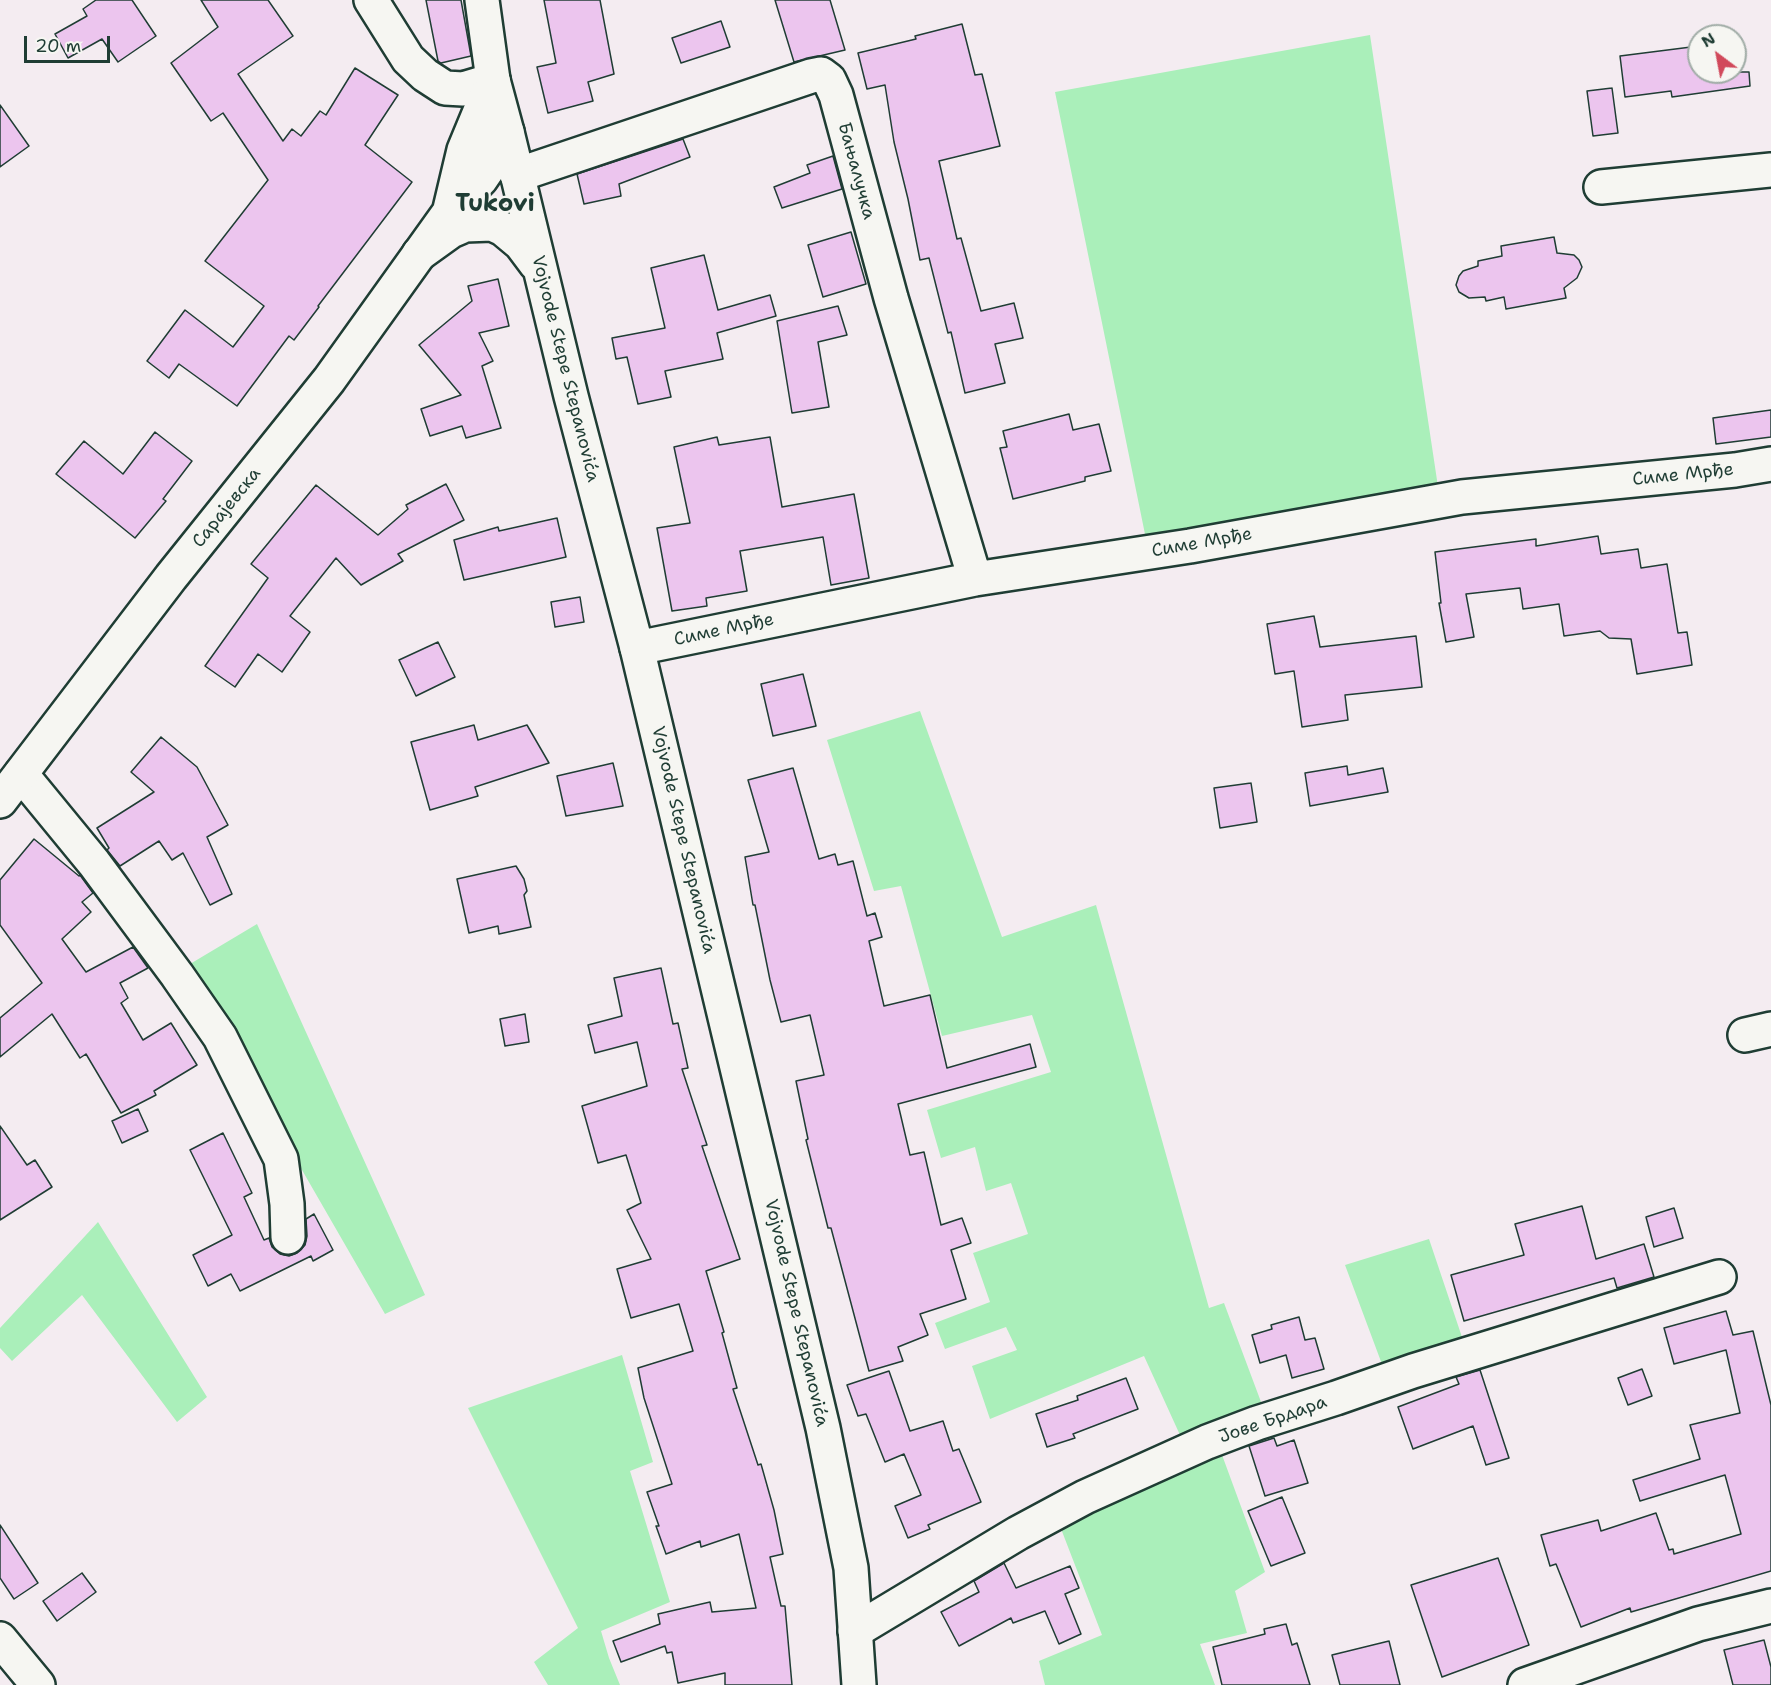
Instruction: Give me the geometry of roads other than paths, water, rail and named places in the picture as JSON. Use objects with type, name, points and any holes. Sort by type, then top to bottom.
[{"type":"street","points":[[371,0],[408,59],[445,88],[463,89],[493,80]]},
{"type":"street","name":"Vojvode Stepe Stepanovića","points":[[482,0],[493,80],[637,648],[823,1428],[851,1568],[859,1685]]},
{"type":"street","name":"Бањалучка","points":[[517,175],[811,76],[821,74],[829,80],[836,95],[891,298],[975,579]]},
{"type":"street","points":[[450,211],[464,150],[493,80]]},
{"type":"street","points":[[450,211],[481,179],[496,157],[507,132]]},
{"type":"street","points":[[1601,187],[1771,170]]},
{"type":"street","name":"Сарајевска","points":[[0,801],[171,577],[329,380],[450,211]]},
{"type":"street","points":[[419,254],[452,231],[465,225],[492,224],[503,229],[521,244],[540,271]]},
{"type":"street","name":"Симе Мрђе","points":[[637,648],[975,579],[1190,546],[1462,497],[1735,470],[1771,464]]},
{"type":"street","points":[[21,774],[101,872],[220,1037],[280,1159],[287,1204],[288,1237]]},
{"type":"street","name":"Јове Брдара","points":[[855,1631],[1018,1533],[1086,1497],[1207,1442],[1413,1371],[1719,1277]]},
{"type":"street","points":[[1525,1685],[1698,1624],[1771,1606]]},
{"type":"street","points":[[0,1639],[38,1685]]},
{"type":"district","name":"Tukovi","points":[[495,205]]}]
